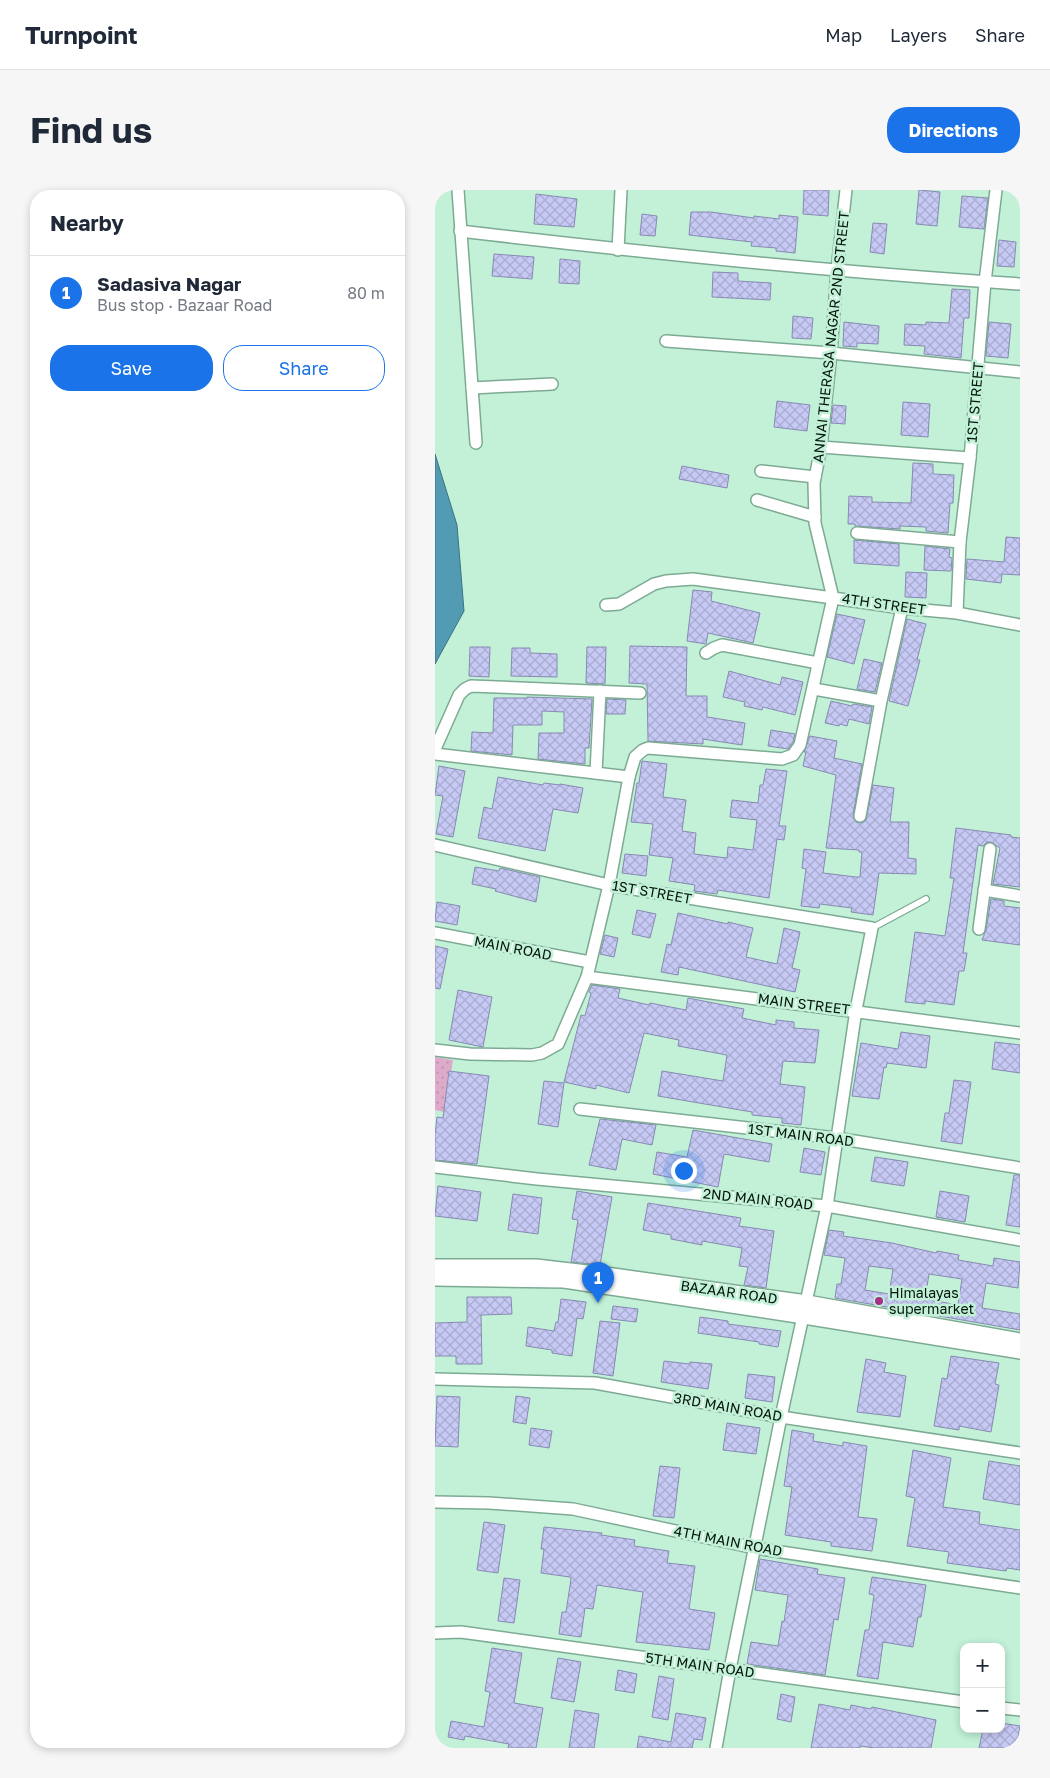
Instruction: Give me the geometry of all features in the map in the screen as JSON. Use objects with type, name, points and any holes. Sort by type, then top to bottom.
[{"type":"main road","name":"BAZAAR ROAD","points":[[435,1267],[536,1267],[613,1276],[805,1309],[1020,1351]]},
{"type":"main road","name":"BAZAAR ROAD","points":[[435,1278],[564,1280],[805,1309],[1020,1340]]},
{"type":"street","points":[[458,190],[476,443]]},
{"type":"street","points":[[618,250],[621,190]]},
{"type":"street","name":"ANNAI THERASA NAGAR 2ND STREET","points":[[815,480],[821,447],[846,190]]},
{"type":"street","name":"1ST STREET","points":[[957,613],[960,542],[970,458],[985,282],[996,190]]},
{"type":"street","points":[[460,231],[618,250],[1020,284]]},
{"type":"street","points":[[666,341],[831,353],[1020,372]]},
{"type":"street","points":[[472,388],[552,384]]},
{"type":"street","points":[[821,447],[970,458]]},
{"type":"street","points":[[761,471],[815,480]]},
{"type":"street","name":"4TH STREET","points":[[815,480],[815,517],[833,598],[901,608],[957,613],[1020,625]]},
{"type":"street","points":[[757,500],[815,517]]},
{"type":"street","points":[[857,533],[960,542]]},
{"type":"street","points":[[435,1050],[470,1054],[532,1055],[542,1053],[558,1044],[587,977],[609,885],[629,777],[635,757],[643,750],[648,748],[782,759],[793,755],[800,745],[833,598],[685,579],[654,584],[619,604],[606,605]]},
{"type":"street","points":[[860,816],[881,701],[901,608]]},
{"type":"street","points":[[706,652],[722,645],[818,663]]},
{"type":"street","points":[[435,749],[459,695],[471,686],[640,693]]},
{"type":"street","points":[[814,689],[881,701]]},
{"type":"street","points":[[596,773],[600,691]]},
{"type":"street","points":[[435,754],[629,777]]},
{"type":"street","name":"1ST STREET","points":[[435,845],[609,885],[871,928]]},
{"type":"street","points":[[979,929],[990,849]]},
{"type":"street","points":[[984,890],[1020,896]]},
{"type":"street","points":[[716,1748],[781,1417],[827,1206],[855,1010],[871,928]]},
{"type":"street","name":"MAIN ROAD","points":[[435,933],[590,962]]},
{"type":"street","name":"MAIN STREET","points":[[587,977],[855,1010],[1020,1033]]},
{"type":"street","name":"1ST MAIN ROAD","points":[[580,1110],[836,1138],[1020,1168]]},
{"type":"street","name":"2ND MAIN ROAD","points":[[435,1166],[537,1179],[827,1206],[1020,1240]]},
{"type":"street","name":"3RD MAIN ROAD","points":[[435,1379],[595,1383],[781,1417],[1020,1453]]},
{"type":"street","name":"4TH MAIN ROAD","points":[[435,1502],[489,1503],[573,1509],[755,1548],[1020,1588]]},
{"type":"street","name":"5TH MAIN ROAD","points":[[435,1633],[461,1632],[960,1701]]},
{"type":"street","points":[[1005,1708],[1020,1710]]},
{"type":"lane","points":[[871,928],[926,899]]},
{"type":"shaded area","points":[[435,1057],[453,1060],[444,1112],[435,1110]]},
{"type":"water","points":[[435,454],[457,525],[464,611],[435,664]]},
{"type":"building","points":[[804,190],[829,190],[828,216],[803,214]]},
{"type":"building","points":[[919,190],[940,192],[937,226],[916,224]]},
{"type":"building","points":[[536,194],[577,199],[574,227],[534,224]]},
{"type":"building","points":[[962,196],[988,198],[984,229],[959,227]]},
{"type":"building","points":[[691,212],[711,212],[754,218],[754,216],[779,219],[779,215],[798,217],[795,253],[776,251],[776,248],[751,246],[752,242],[689,235]]},
{"type":"building","points":[[642,214],[657,216],[655,236],[640,235]]},
{"type":"building","points":[[873,223],[887,224],[884,254],[870,252]]},
{"type":"building","points":[[999,240],[1016,242],[1014,267],[997,266]]},
{"type":"building","points":[[494,254],[534,257],[532,279],[492,276]]},
{"type":"building","points":[[560,259],[580,261],[579,284],[559,283]]},
{"type":"building","points":[[713,272],[738,273],[738,281],[771,283],[770,300],[712,297]]},
{"type":"building","points":[[952,289],[970,290],[969,318],[964,318],[961,358],[924,354],[925,346],[904,345],[905,324],[926,325],[926,322],[949,323]]},
{"type":"building","points":[[793,316],[813,318],[811,339],[792,338]]},
{"type":"building","points":[[844,322],[879,326],[878,344],[857,343],[857,347],[843,346]]},
{"type":"building","points":[[989,322],[1011,324],[1008,358],[986,356]]},
{"type":"building","points":[[777,401],[810,405],[807,431],[774,427]]},
{"type":"building","points":[[903,402],[930,404],[928,437],[901,435]]},
{"type":"building","points":[[833,405],[846,406],[845,424],[831,423]]},
{"type":"building","points":[[913,463],[933,464],[933,474],[954,475],[953,503],[950,503],[948,533],[926,531],[926,527],[900,526],[900,529],[848,524],[849,496],[872,497],[872,502],[911,503]]},
{"type":"building","points":[[682,466],[729,475],[727,488],[679,479]]},
{"type":"building","points":[[1006,537],[1020,538],[1020,575],[1002,574],[1001,583],[966,579],[967,559],[1004,562]]},
{"type":"building","points":[[854,540],[899,544],[899,566],[854,563]]},
{"type":"building","points":[[925,546],[950,549],[949,557],[952,558],[951,571],[924,570]]},
{"type":"building","points":[[906,572],[927,573],[926,598],[905,597]]},
{"type":"building","points":[[693,590],[712,592],[711,601],[760,613],[753,643],[708,633],[706,644],[687,641]]},
{"type":"building","points":[[837,614],[865,620],[854,664],[827,657]]},
{"type":"building","points":[[907,619],[926,624],[917,660],[920,660],[908,706],[889,701]]},
{"type":"building","points":[[630,646],[687,647],[686,696],[707,696],[707,717],[745,723],[742,745],[703,739],[703,744],[648,741],[647,684],[629,683]]},
{"type":"building","points":[[470,647],[490,647],[489,677],[469,676]]},
{"type":"building","points":[[587,647],[606,647],[605,684],[586,683]]},
{"type":"building","points":[[512,648],[530,648],[530,653],[557,654],[557,677],[511,676]]},
{"type":"building","points":[[864,659],[882,663],[875,692],[857,689]]},
{"type":"building","points":[[729,671],[780,685],[782,677],[803,682],[795,715],[763,707],[762,710],[744,706],[745,702],[723,697]]},
{"type":"building","points":[[494,698],[592,699],[589,748],[585,748],[585,764],[538,759],[539,733],[564,733],[564,712],[542,711],[542,725],[513,725],[512,755],[471,751],[472,732],[493,733]]},
{"type":"building","points":[[607,699],[626,700],[625,714],[606,714]]},
{"type":"building","points":[[831,701],[852,706],[853,704],[872,707],[869,724],[849,719],[847,726],[825,723]]},
{"type":"building","points":[[771,730],[795,734],[793,742],[788,749],[768,746]]},
{"type":"building","points":[[810,736],[837,741],[834,758],[862,764],[853,815],[856,822],[862,823],[866,820],[873,785],[894,788],[890,822],[909,822],[908,858],[916,859],[916,874],[879,873],[873,915],[851,912],[852,908],[820,904],[819,908],[801,906],[806,869],[802,868],[804,849],[826,852],[823,873],[856,877],[860,877],[862,852],[859,852],[859,850],[826,848],[836,775],[803,766],[806,752],[804,752]]},
{"type":"building","points":[[642,761],[667,764],[663,797],[686,800],[682,831],[696,833],[694,854],[727,858],[728,847],[753,850],[757,820],[730,817],[732,800],[758,803],[760,785],[763,785],[766,769],[787,771],[779,826],[786,826],[784,840],[777,839],[769,898],[718,890],[717,894],[694,891],[695,885],[669,881],[673,858],[649,855],[653,824],[631,822]]},
{"type":"building","points":[[439,766],[465,771],[453,837],[436,834],[443,796],[435,795]]},
{"type":"building","points":[[498,777],[543,785],[544,783],[560,784],[583,788],[578,813],[553,809],[545,851],[478,838],[484,807],[492,809]]},
{"type":"building","points":[[956,828],[1011,835],[1011,837],[1020,838],[1020,887],[993,884],[1000,848],[991,842],[987,842],[983,846],[978,845],[963,953],[967,953],[964,971],[959,971],[954,1005],[925,1001],[925,1004],[905,1002],[915,932],[945,936],[954,878],[950,878]]},
{"type":"building","points":[[625,854],[648,856],[646,876],[622,873]]},
{"type":"building","points":[[475,867],[499,871],[500,868],[540,877],[536,902],[495,891],[496,889],[472,884]]},
{"type":"building","points":[[991,899],[1004,901],[1004,906],[1020,908],[1020,945],[982,940],[986,930]]},
{"type":"building","points":[[437,902],[460,906],[457,925],[435,921]]},
{"type":"building","points":[[637,910],[656,914],[650,938],[632,934]]},
{"type":"building","points":[[678,913],[753,928],[746,957],[777,964],[784,928],[800,932],[792,968],[800,970],[795,992],[679,967],[678,975],[661,972],[667,944],[671,945]]},
{"type":"building","points":[[605,935],[618,938],[614,957],[600,954]]},
{"type":"building","points":[[435,946],[448,949],[440,989],[435,988]]},
{"type":"building","points":[[592,985],[620,989],[618,998],[649,1005],[650,1003],[686,1010],[688,998],[744,1009],[742,1018],[776,1025],[776,1020],[794,1022],[794,1028],[819,1030],[815,1063],[783,1061],[780,1084],[805,1087],[801,1125],[782,1123],[782,1118],[752,1115],[752,1112],[658,1096],[662,1071],[723,1081],[727,1055],[678,1046],[679,1040],[644,1033],[629,1093],[596,1085],[596,1089],[564,1082],[581,1015],[585,1016]]},
{"type":"building","points":[[458,990],[492,997],[483,1047],[449,1040]]},
{"type":"building","points":[[901,1032],[930,1036],[926,1068],[887,1063],[886,1068],[884,1067],[879,1099],[852,1096],[861,1043],[898,1049]]},
{"type":"building","points":[[995,1042],[1020,1045],[1020,1073],[992,1069]]},
{"type":"building","points":[[449,1071],[489,1076],[477,1164],[435,1160],[437,1117],[443,1118]]},
{"type":"building","points":[[954,1080],[971,1082],[962,1144],[941,1141],[945,1113],[949,1113]]},
{"type":"building","points":[[544,1081],[564,1083],[558,1127],[538,1124]]},
{"type":"building","points":[[600,1119],[656,1125],[652,1145],[622,1139],[616,1170],[589,1165]]},
{"type":"building","points":[[693,1130],[772,1144],[769,1162],[724,1154],[718,1187],[653,1174],[657,1152],[687,1157]]},
{"type":"building","points":[[804,1148],[825,1152],[821,1175],[800,1172]]},
{"type":"building","points":[[875,1157],[908,1162],[904,1186],[871,1181]]},
{"type":"building","points":[[1014,1175],[1020,1175],[1020,1227],[1006,1225]]},
{"type":"building","points":[[438,1186],[481,1192],[477,1221],[435,1216]]},
{"type":"building","points":[[577,1191],[612,1197],[600,1265],[571,1262],[578,1220],[572,1219]]},
{"type":"building","points":[[940,1191],[969,1196],[965,1222],[936,1217]]},
{"type":"building","points":[[513,1194],[542,1198],[538,1234],[508,1230]]},
{"type":"building","points":[[648,1203],[741,1218],[739,1226],[774,1231],[766,1288],[744,1285],[748,1267],[739,1266],[742,1248],[702,1241],[702,1245],[671,1239],[671,1235],[643,1230]]},
{"type":"building","points":[[829,1230],[844,1232],[843,1236],[892,1243],[936,1253],[937,1251],[959,1255],[958,1260],[993,1266],[994,1258],[1020,1262],[1018,1288],[986,1283],[982,1308],[1020,1314],[1020,1330],[835,1298],[837,1284],[841,1284],[845,1258],[824,1255]],"holes":[[[869,1266],[893,1269],[889,1294],[865,1290]],[[929,1274],[962,1279],[958,1305],[925,1299]]]},
{"type":"building","points":[[467,1297],[511,1297],[512,1314],[481,1315],[482,1364],[456,1364],[456,1356],[435,1356],[435,1323],[467,1322]]},
{"type":"building","points":[[561,1299],[586,1302],[583,1319],[577,1318],[572,1356],[552,1353],[552,1350],[526,1346],[528,1327],[554,1331],[556,1322],[558,1322]]},
{"type":"building","points":[[613,1306],[638,1309],[636,1322],[611,1319]]},
{"type":"building","points":[[700,1317],[728,1321],[728,1324],[781,1331],[778,1347],[759,1344],[759,1342],[698,1333]]},
{"type":"building","points":[[600,1321],[620,1323],[613,1376],[593,1373]]},
{"type":"building","points":[[951,1356],[999,1363],[995,1384],[999,1385],[991,1432],[959,1426],[959,1430],[934,1426],[942,1378],[947,1379]]},
{"type":"building","points":[[866,1359],[886,1363],[884,1372],[906,1376],[900,1417],[857,1412]]},
{"type":"building","points":[[664,1361],[712,1364],[708,1389],[661,1382]]},
{"type":"building","points":[[748,1374],[775,1377],[772,1402],[745,1398]]},
{"type":"building","points":[[437,1396],[460,1397],[458,1447],[435,1446]]},
{"type":"building","points":[[516,1396],[530,1398],[526,1424],[513,1422]]},
{"type":"building","points":[[727,1423],[760,1428],[756,1454],[723,1450]]},
{"type":"building","points":[[531,1428],[552,1431],[549,1448],[529,1445]]},
{"type":"building","points":[[792,1430],[814,1434],[813,1441],[843,1446],[843,1442],[867,1446],[858,1517],[877,1519],[872,1551],[831,1546],[831,1542],[785,1535],[792,1487],[784,1486]]},
{"type":"building","points":[[913,1450],[951,1458],[943,1507],[980,1512],[979,1524],[1020,1530],[1020,1570],[1007,1568],[1006,1571],[947,1563],[949,1552],[907,1546],[915,1498],[906,1496]]},
{"type":"building","points":[[989,1461],[1020,1466],[1020,1505],[983,1499]]},
{"type":"building","points":[[660,1466],[680,1468],[674,1518],[653,1516]]},
{"type":"building","points":[[484,1522],[505,1525],[498,1573],[477,1570]]},
{"type":"building","points":[[544,1527],[602,1533],[601,1535],[635,1540],[634,1546],[669,1551],[667,1563],[695,1566],[689,1609],[715,1613],[709,1650],[636,1642],[643,1592],[597,1585],[593,1609],[585,1608],[581,1637],[559,1634],[562,1612],[566,1612],[571,1579],[570,1577],[541,1573],[544,1549],[541,1549]]},
{"type":"building","points":[[760,1559],[818,1569],[817,1574],[845,1578],[838,1620],[834,1619],[825,1675],[747,1664],[751,1642],[778,1646],[788,1595],[755,1590]]},
{"type":"building","points":[[872,1577],[926,1585],[921,1617],[918,1617],[913,1647],[883,1642],[878,1679],[857,1676],[865,1630],[869,1630],[874,1595],[869,1594]]},
{"type":"building","points":[[504,1578],[520,1580],[514,1623],[498,1621]]},
{"type":"building","points":[[492,1648],[522,1653],[514,1703],[543,1708],[536,1748],[508,1748],[509,1744],[465,1736],[464,1740],[448,1737],[451,1721],[484,1727],[490,1692],[485,1691]]},
{"type":"building","points":[[558,1658],[581,1662],[574,1702],[551,1698]]},
{"type":"building","points":[[618,1670],[637,1674],[634,1693],[615,1690]]},
{"type":"building","points":[[659,1676],[674,1679],[668,1720],[652,1717]]},
{"type":"building","points":[[781,1694],[795,1697],[791,1722],[777,1719]]},
{"type":"building","points":[[819,1704],[850,1710],[851,1705],[871,1709],[872,1707],[936,1720],[931,1748],[874,1748],[861,1746],[860,1748],[811,1748]]},
{"type":"building","points":[[575,1710],[599,1714],[594,1748],[569,1748]]},
{"type":"building","points":[[676,1713],[706,1718],[702,1740],[694,1739],[692,1748],[637,1748],[639,1736],[671,1742]]},
{"type":"building","points":[[1005,1724],[1020,1726],[1016,1748],[979,1748],[982,1733],[1005,1733]]},
{"type":"place","name":"Himalayas supermarket","points":[[879,1301]]},
{"type":"place","name":"Sadasiva Nagar","points":[[598,1303]]}]
